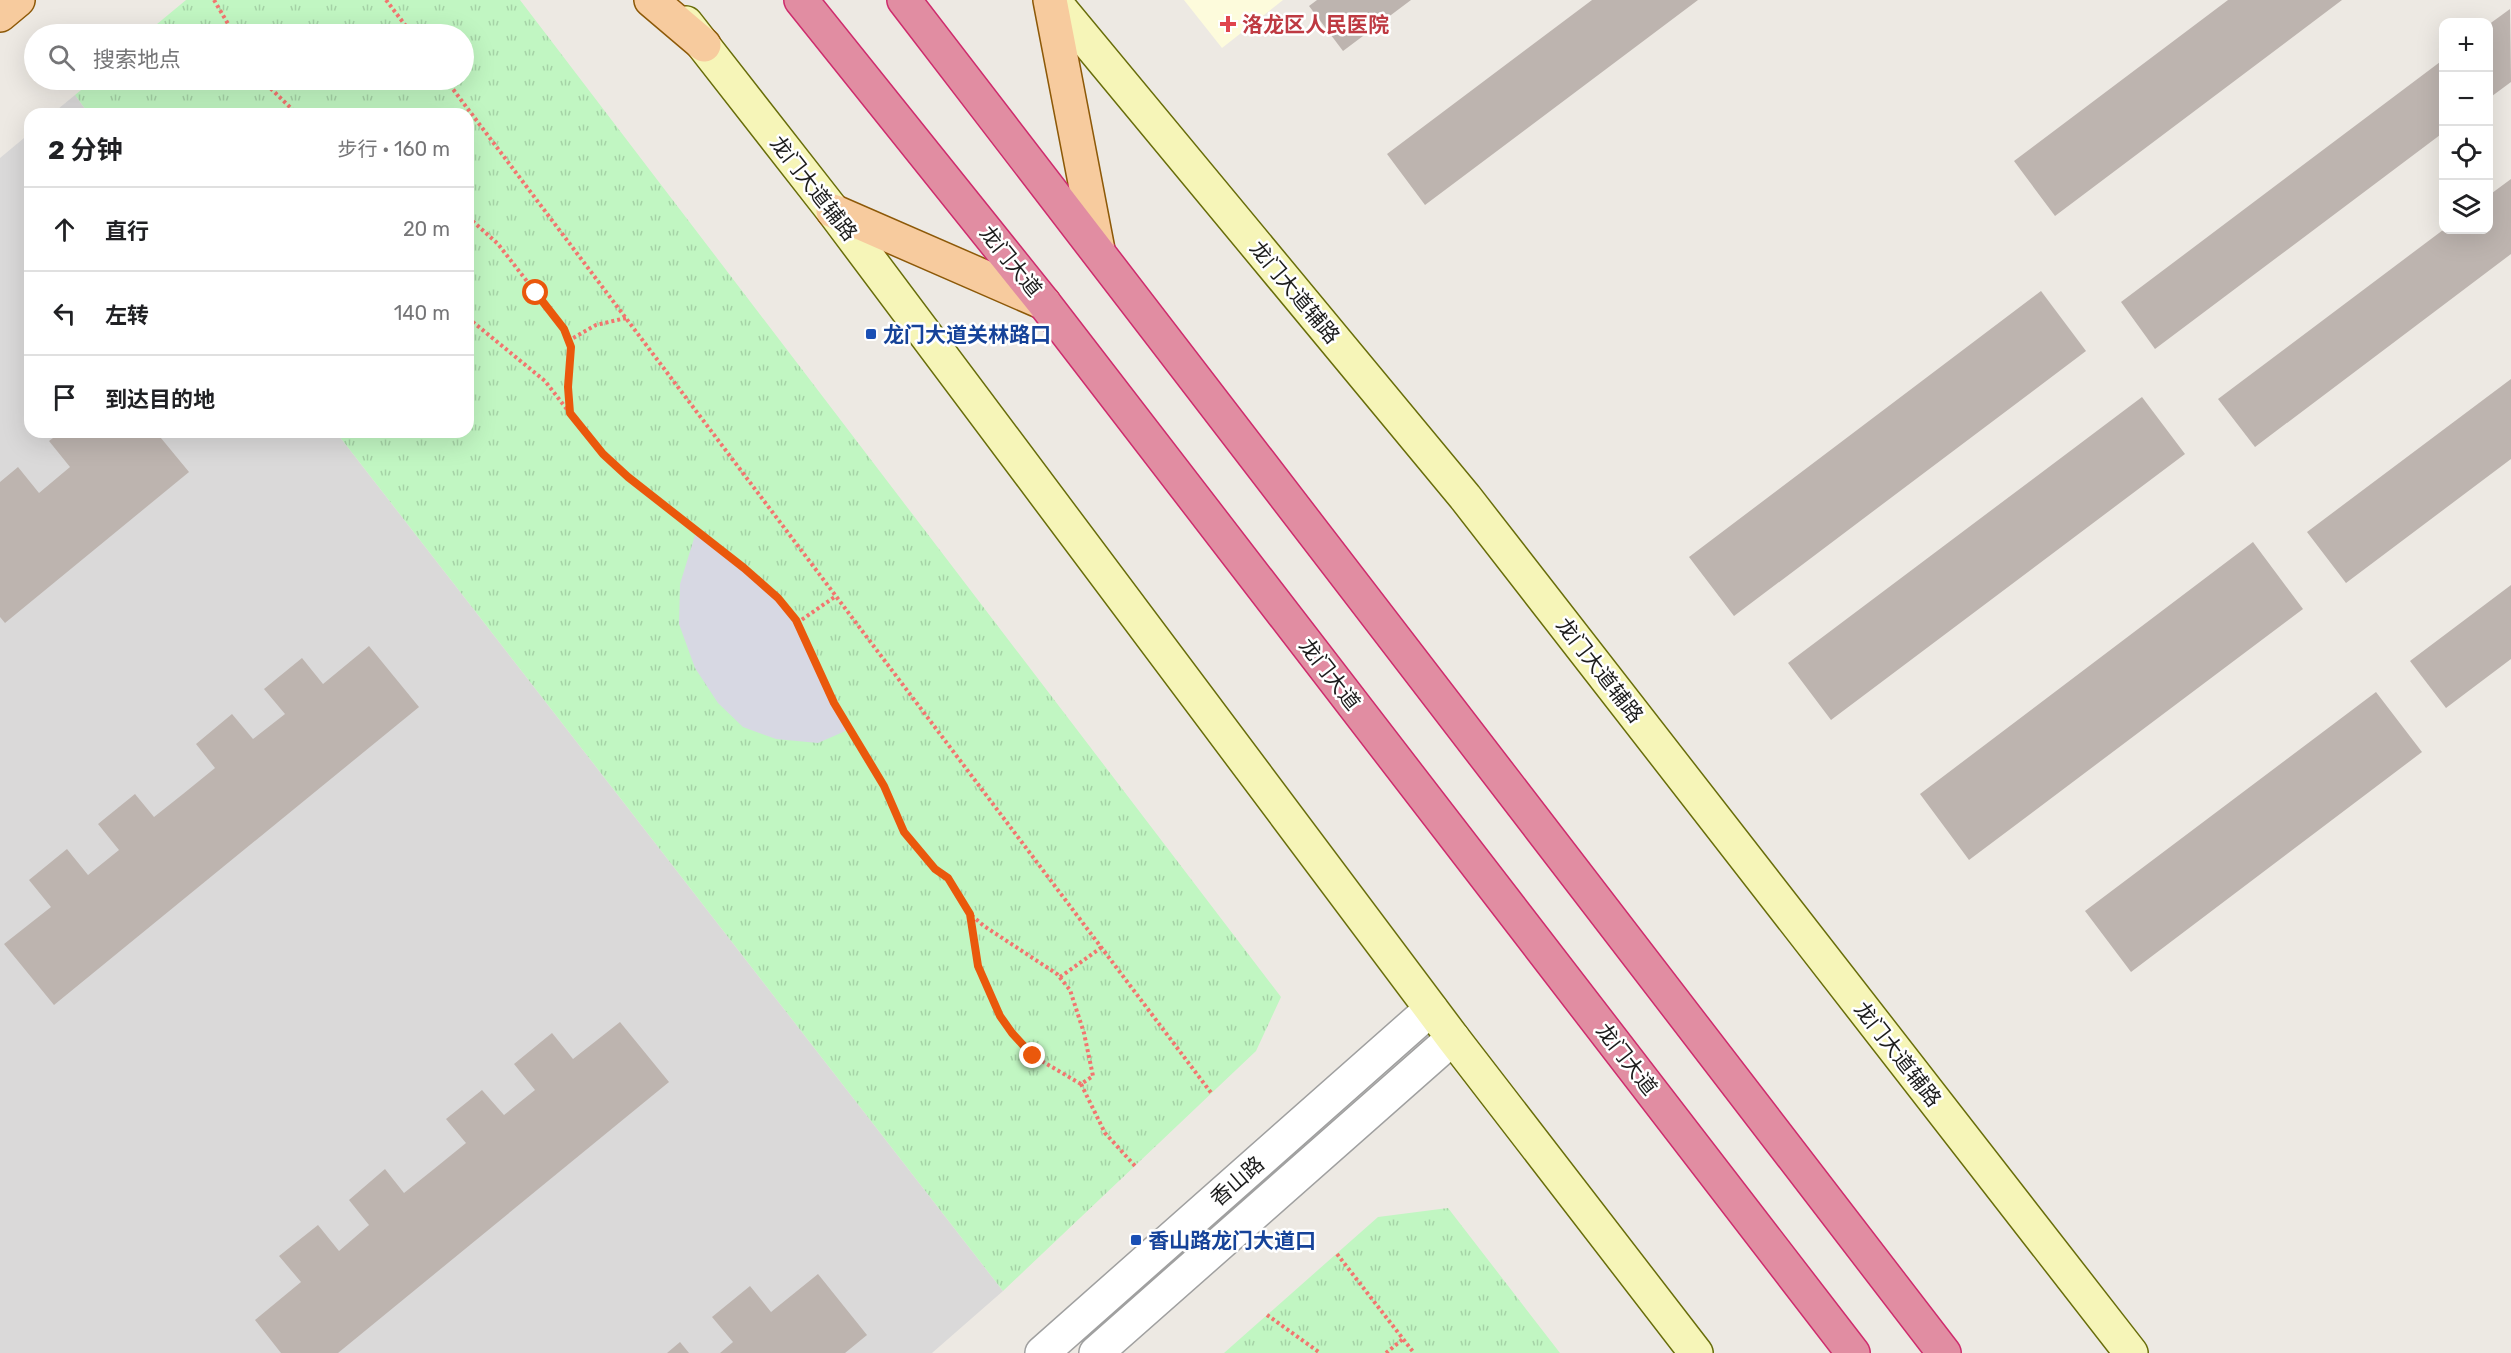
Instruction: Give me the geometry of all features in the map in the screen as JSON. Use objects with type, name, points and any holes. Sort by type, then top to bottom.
[{"type":"highway","name":"龙门大道","points":[[801,0],[1044,303],[1853,1353]]},
{"type":"highway","points":[[904,0],[1944,1353]]},
{"type":"main road","points":[[0,15],[18,0]]},
{"type":"main road","points":[[651,0],[704,45]]},
{"type":"main road","name":"龙门大道辅路","points":[[668,0],[832,211],[1431,1009],[1696,1353]]},
{"type":"main road","points":[[1052,0],[1098,250]]},
{"type":"main road","name":"龙门大道辅路","points":[[1052,0],[1465,497],[2131,1353]]},
{"type":"main road","points":[[832,211],[1044,303]]},
{"type":"street","name":"香山路","points":[[1042,1353],[1431,1009]]},
{"type":"street","name":"香山路","points":[[1096,1353],[1453,1038]]},
{"type":"path","points":[[214,0],[228,24]]},
{"type":"path","points":[[386,0],[404,24]]},
{"type":"path","points":[[272,90],[291,108]]},
{"type":"path","points":[[454,90],[467,108]]},
{"type":"path","points":[[474,117],[1212,1094]]},
{"type":"path","points":[[474,222],[498,244],[564,329],[571,347],[568,387],[570,413]]},
{"type":"path","points":[[568,341],[596,325],[626,318]]},
{"type":"path","points":[[474,323],[545,381],[603,454],[628,477],[744,568],[778,598],[797,623],[834,703],[884,786],[904,832],[935,869],[948,878],[970,914],[984,927],[1060,977],[1070,990],[1084,1033],[1093,1076],[1082,1084]]},
{"type":"path","points":[[797,623],[837,596]]},
{"type":"path","points":[[970,914],[978,966],[1000,1016],[1033,1056],[1082,1084],[1105,1133],[1135,1166]]},
{"type":"path","points":[[1060,977],[1102,947]]},
{"type":"path","points":[[1337,1254],[1414,1353]]},
{"type":"path","points":[[1267,1315],[1320,1353]]},
{"type":"path","points":[[1386,1353],[1403,1339]]},
{"type":"shaded area","name":"洛龙区人民医院","points":[[1184,0],[1283,0],[1222,48]]},
{"type":"shaded area","points":[[75,95],[85,108],[59,108]]},
{"type":"shaded area","points":[[24,138],[24,438],[341,438],[1003,1291],[932,1353],[0,1353],[0,158]]},
{"type":"shaded area","points":[[696,532],[778,598],[796,620],[834,703],[850,729],[818,743],[776,739],[743,727],[718,703],[695,668],[679,624],[680,584]]},
{"type":"green space","points":[[186,0],[520,0],[1281,997],[1256,1051],[1003,1291],[341,438],[474,438],[474,108],[85,108],[75,95],[81,90],[474,90],[474,24],[157,24]]},
{"type":"green space","points":[[1448,1208],[1560,1353],[1224,1353],[1378,1217]]},
{"type":"building","points":[[1317,0],[1411,0],[1343,51],[1309,6]]},
{"type":"building","points":[[1592,0],[1698,0],[1425,205],[1387,154]]},
{"type":"building","points":[[2228,0],[2342,0],[2055,216],[2014,161]]},
{"type":"building","points":[[2510,9],[2511,82],[2493,95],[2493,72],[2493,21]]},
{"type":"building","points":[[2439,63],[2439,136],[2155,349],[2121,302]]},
{"type":"building","points":[[2511,179],[2511,254],[2255,447],[2218,399],[2439,233],[2493,234],[2493,192]]},
{"type":"building","points":[[2041,291],[2086,351],[1734,616],[1689,557]]},
{"type":"building","points":[[2511,379],[2511,459],[2346,583],[2307,532]]},
{"type":"building","points":[[2142,397],[2185,454],[1831,720],[1788,663]]},
{"type":"building","points":[[53,438],[161,438],[189,472],[5,623],[0,617],[0,482],[18,467],[39,493],[70,467],[49,441]]},
{"type":"building","points":[[2253,542],[2303,609],[1969,860],[1920,794]]},
{"type":"building","points":[[2511,585],[2511,659],[2446,708],[2410,661]]},
{"type":"building","points":[[369,646],[419,707],[54,1005],[4,944],[51,907],[29,880],[67,849],[88,875],[119,850],[98,824],[135,794],[154,817],[215,768],[196,744],[232,714],[253,739],[285,714],[264,689],[302,658],[323,684]]},
{"type":"building","points":[[2376,692],[2422,752],[2131,972],[2085,911]]},
{"type":"building","points":[[620,1022],[669,1082],[338,1353],[281,1353],[255,1320],[301,1282],[279,1256],[318,1225],[339,1251],[369,1225],[349,1200],[385,1169],[404,1193],[466,1143],[446,1119],[482,1090],[504,1115],[535,1090],[514,1064],[552,1033],[573,1059]]},
{"type":"building","points":[[818,1274],[867,1335],[845,1353],[720,1353],[733,1342],[712,1317],[750,1286],[771,1312]]},
{"type":"building","points":[[680,1342],[689,1353],[667,1353]]},
{"type":"place","name":"洛龙区人民医院","points":[[1228,24]]},
{"type":"place","name":"龙门大道关林路口","points":[[871,334]]},
{"type":"place","name":"香山路龙门大道口","points":[[1136,1240]]},
{"type":"route","points":[[536,293],[564,329],[571,347],[568,387],[570,413],[603,454],[628,477],[744,568],[778,598],[796,620],[834,703],[884,786],[892,810],[904,832],[935,869],[948,878],[970,914],[978,966],[1000,1016],[1033,1056]]}]
